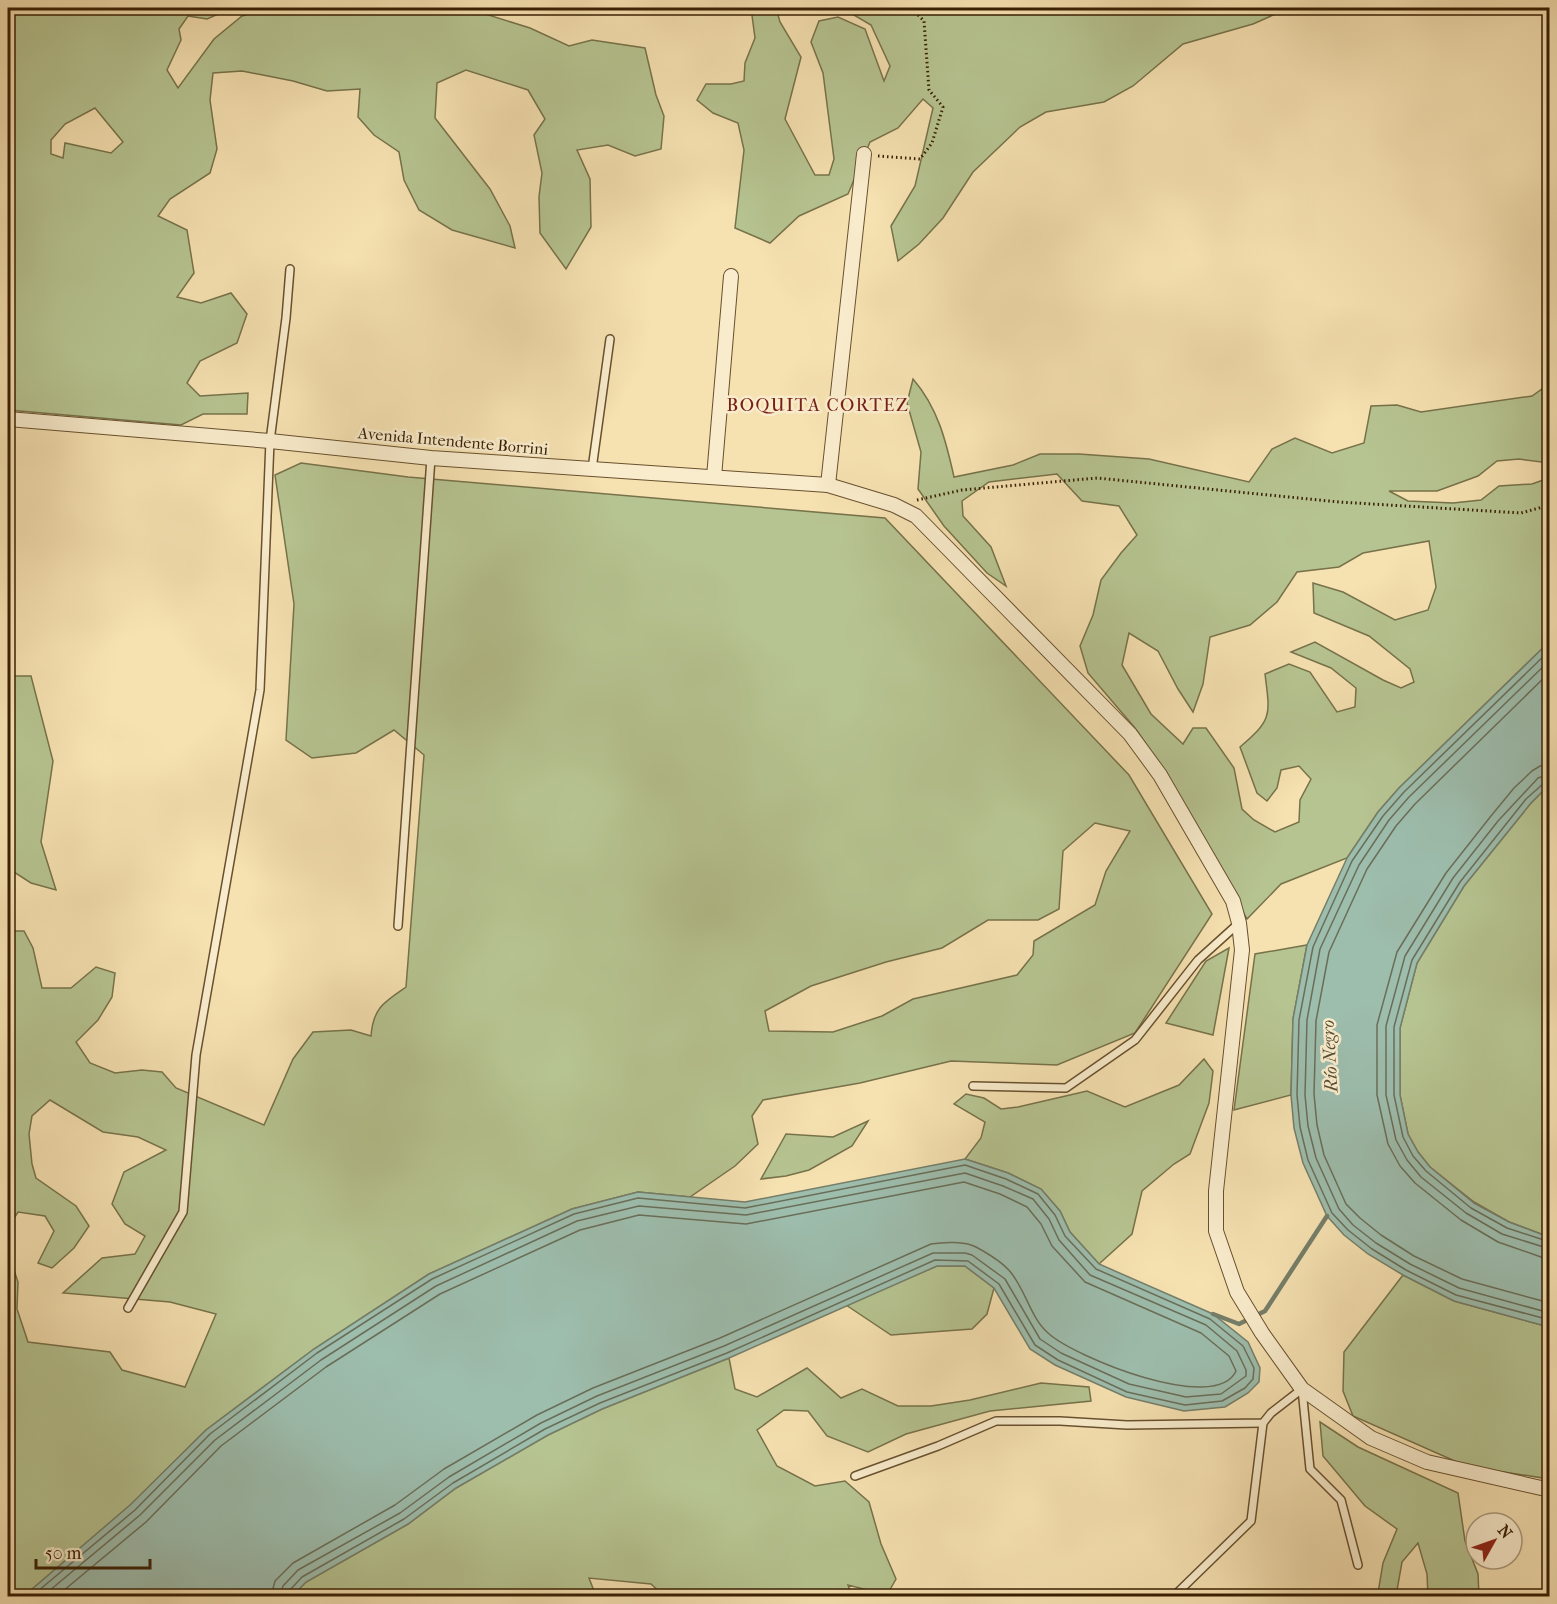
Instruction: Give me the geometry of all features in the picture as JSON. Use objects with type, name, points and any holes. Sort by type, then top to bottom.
[{"type":"street","points":[[828,485],[864,154]]},
{"type":"street","points":[[714,477],[731,276]]},
{"type":"street","name":"Avenida Intendente Borrini","points":[[8,419],[270,441],[430,458],[828,485],[894,505],[916,516],[1130,734],[1166,785],[1233,901],[1239,923],[1242,950],[1216,1191],[1216,1231],[1237,1292],[1262,1333],[1302,1389],[1371,1438],[1427,1462],[1550,1490]]},
{"type":"lane","points":[[128,1308],[183,1212],[196,1055],[260,690],[270,441],[290,269]]},
{"type":"lane","points":[[592,469],[610,339]]},
{"type":"lane","points":[[398,926],[430,458]]},
{"type":"lane","points":[[973,1086],[1066,1088],[1135,1040],[1198,960],[1239,923]]},
{"type":"lane","points":[[1174,1596],[1251,1521],[1263,1423],[1271,1413],[1302,1389]]},
{"type":"lane","points":[[1302,1389],[1310,1469],[1341,1500],[1358,1566]]},
{"type":"lane","points":[[855,1476],[938,1446],[996,1421],[1060,1421],[1127,1425],[1263,1423]]},
{"type":"path","points":[[864,154],[920,159],[932,143],[943,107],[929,90],[924,21],[911,8]]},
{"type":"path","points":[[894,505],[962,490],[1096,478],[1339,502],[1509,513],[1521,513],[1550,505]]},
{"type":"green space","points":[[8,8],[232,8],[207,19],[188,16],[179,29],[181,40],[167,70],[178,88],[214,39],[242,16],[269,8],[483,8],[485,14],[530,28],[569,46],[592,40],[645,48],[656,95],[664,116],[661,149],[635,156],[608,145],[577,150],[590,179],[591,227],[566,269],[540,233],[539,197],[542,173],[534,135],[545,119],[528,90],[466,70],[437,83],[435,118],[490,189],[510,226],[515,248],[452,230],[419,210],[404,180],[399,152],[374,135],[358,117],[360,89],[327,91],[293,81],[242,71],[213,73],[210,100],[217,149],[210,173],[170,199],[158,216],[187,230],[194,273],[177,297],[201,303],[231,293],[247,314],[237,343],[200,361],[187,383],[200,396],[248,393],[247,414],[203,414],[181,425],[8,410]],"holes":[[[95,108],[123,142],[111,153],[65,143],[63,158],[51,154],[51,140],[65,124]]]},
{"type":"green space","points":[[751,8],[776,8],[780,22],[801,57],[785,119],[815,175],[829,175],[834,159],[823,73],[811,42],[819,21],[838,17],[865,29],[884,81],[890,66],[871,25],[842,8],[1289,8],[1253,24],[1183,44],[1133,86],[1104,102],[1046,112],[1020,127],[973,172],[943,218],[919,244],[898,261],[891,226],[915,186],[933,108],[923,99],[898,128],[870,142],[848,194],[799,216],[770,243],[735,228],[744,150],[738,123],[713,113],[697,100],[706,84],[731,84],[744,81],[745,63],[755,38]]},
{"type":"green space","points":[[913,379],[935,413],[954,477],[1013,465],[1040,454],[1079,454],[1149,459],[1249,482],[1272,449],[1295,438],[1332,453],[1364,443],[1371,406],[1397,405],[1421,412],[1532,396],[1549,384],[1549,463],[1519,459],[1497,461],[1478,476],[1437,491],[1389,491],[1408,501],[1453,503],[1481,500],[1499,486],[1532,484],[1546,479],[1549,475],[1549,642],[1399,788],[1378,812],[1347,858],[1281,884],[1247,919],[1227,885],[1213,853],[1158,761],[1135,728],[1088,673],[1080,646],[1093,615],[1101,580],[1137,535],[1119,506],[1082,501],[1057,474],[989,482],[962,501],[963,516],[991,547],[1006,586],[987,573],[944,526],[918,489],[921,452],[907,403]],"holes":[[[1429,541],[1436,587],[1428,610],[1395,620],[1343,592],[1313,583],[1314,613],[1369,636],[1410,669],[1414,682],[1401,688],[1315,642],[1291,652],[1331,668],[1356,688],[1355,707],[1337,712],[1310,672],[1289,664],[1265,674],[1267,715],[1259,730],[1240,747],[1257,793],[1267,801],[1277,788],[1281,770],[1299,766],[1311,779],[1300,800],[1299,822],[1275,832],[1254,820],[1242,809],[1234,768],[1206,728],[1193,728],[1183,744],[1151,714],[1122,665],[1129,633],[1158,651],[1193,712],[1203,684],[1210,637],[1250,625],[1277,602],[1297,572],[1339,567],[1363,553]]]},
{"type":"green space","points":[[301,463],[408,477],[885,518],[1129,775],[1212,914],[1135,1033],[1057,1065],[951,1061],[860,1083],[763,1100],[752,1116],[758,1144],[735,1166],[690,1197],[638,1192],[572,1209],[429,1274],[314,1349],[206,1430],[131,1505],[24,1596],[8,1596],[8,1252],[18,1282],[17,1309],[28,1342],[110,1352],[122,1370],[185,1387],[216,1314],[170,1302],[63,1293],[102,1258],[135,1254],[145,1236],[125,1224],[112,1204],[124,1172],[166,1150],[138,1137],[103,1132],[50,1100],[32,1116],[29,1134],[36,1178],[76,1206],[89,1226],[74,1248],[52,1268],[38,1263],[54,1231],[45,1216],[18,1212],[8,1228],[8,931],[24,931],[33,948],[42,988],[71,988],[96,967],[115,973],[112,997],[98,1020],[76,1042],[90,1063],[115,1073],[142,1070],[162,1072],[176,1088],[264,1125],[293,1059],[313,1032],[351,1030],[371,1036],[377,1012],[406,987],[424,755],[394,730],[356,753],[312,758],[286,740],[294,604],[275,475]],"holes":[[[1095,823],[1130,831],[1106,871],[1095,905],[1034,941],[1033,955],[1017,975],[913,999],[882,1016],[833,1032],[769,1031],[765,1011],[811,986],[886,962],[942,948],[988,920],[1038,920],[1059,909],[1063,851]]]},
{"type":"green space","points":[[8,676],[31,676],[53,761],[41,842],[56,890],[31,883],[11,870],[8,871]]},
{"type":"green space","points":[[1549,785],[1549,1237],[1509,1222],[1474,1202],[1430,1167],[1418,1152],[1408,1134],[1400,1095],[1400,1028],[1417,963],[1464,886],[1531,803]]},
{"type":"green space","points":[[1307,945],[1293,1019],[1291,1095],[1234,1110],[1255,954]]},
{"type":"green space","points":[[1229,948],[1213,1035],[1166,1023],[1206,961]]},
{"type":"green space","points":[[1204,1059],[1213,1071],[1209,1103],[1190,1154],[1174,1164],[1142,1191],[1132,1234],[1099,1264],[1070,1232],[1060,1211],[1041,1189],[1008,1173],[965,1159],[981,1138],[985,1122],[954,1104],[966,1094],[984,1098],[1001,1109],[1087,1091],[1125,1107],[1179,1085]]},
{"type":"green space","points":[[868,1121],[852,1146],[809,1170],[761,1179],[786,1134],[833,1137]]},
{"type":"green space","points":[[937,1266],[965,1266],[994,1288],[987,1314],[972,1329],[891,1335],[846,1305]]},
{"type":"green space","points":[[1403,1275],[1454,1301],[1549,1327],[1549,1479],[1466,1466],[1353,1416],[1343,1391],[1344,1352]]},
{"type":"green space","points":[[729,1358],[735,1389],[757,1397],[807,1368],[841,1398],[862,1389],[898,1406],[931,1406],[970,1400],[1041,1383],[1089,1387],[1091,1401],[990,1411],[906,1434],[868,1452],[827,1436],[808,1411],[784,1410],[757,1430],[777,1466],[815,1486],[845,1481],[869,1502],[881,1544],[896,1579],[887,1595],[848,1585],[852,1596],[664,1596],[651,1584],[589,1578],[596,1596],[292,1596],[306,1582],[408,1524],[456,1488],[548,1435],[602,1409]]},
{"type":"green space","points":[[1320,1422],[1358,1447],[1458,1493],[1464,1534],[1464,1571],[1477,1571],[1479,1596],[1428,1596],[1427,1574],[1418,1543],[1402,1562],[1396,1596],[1384,1596],[1378,1593],[1383,1563],[1397,1529],[1365,1506],[1323,1456]]},
{"type":"water","name":"Río Negro","points":[[1549,642],[1549,785],[1531,803],[1464,886],[1417,963],[1400,1028],[1400,1095],[1408,1134],[1430,1167],[1474,1203],[1509,1222],[1549,1237],[1549,1327],[1454,1301],[1368,1254],[1344,1235],[1327,1216],[1303,1163],[1294,1128],[1291,1095],[1293,1019],[1307,945],[1347,858],[1378,812],[1399,788]]},
{"type":"water","points":[[965,1159],[1008,1173],[1041,1189],[1060,1211],[1070,1232],[1099,1264],[1213,1314],[1248,1342],[1260,1368],[1259,1382],[1248,1393],[1225,1407],[1184,1411],[1126,1397],[1055,1365],[1030,1349],[994,1288],[965,1266],[937,1266],[729,1358],[602,1409],[548,1435],[456,1488],[408,1524],[306,1582],[292,1596],[24,1596],[130,1505],[206,1430],[314,1349],[429,1274],[572,1209],[638,1192],[745,1202]]},
{"type":"waterway","points":[[1213,1314],[1239,1324],[1265,1311],[1327,1216]]},
{"type":"district","name":"BOQUITA CORTEZ","points":[[818,405]]}]
